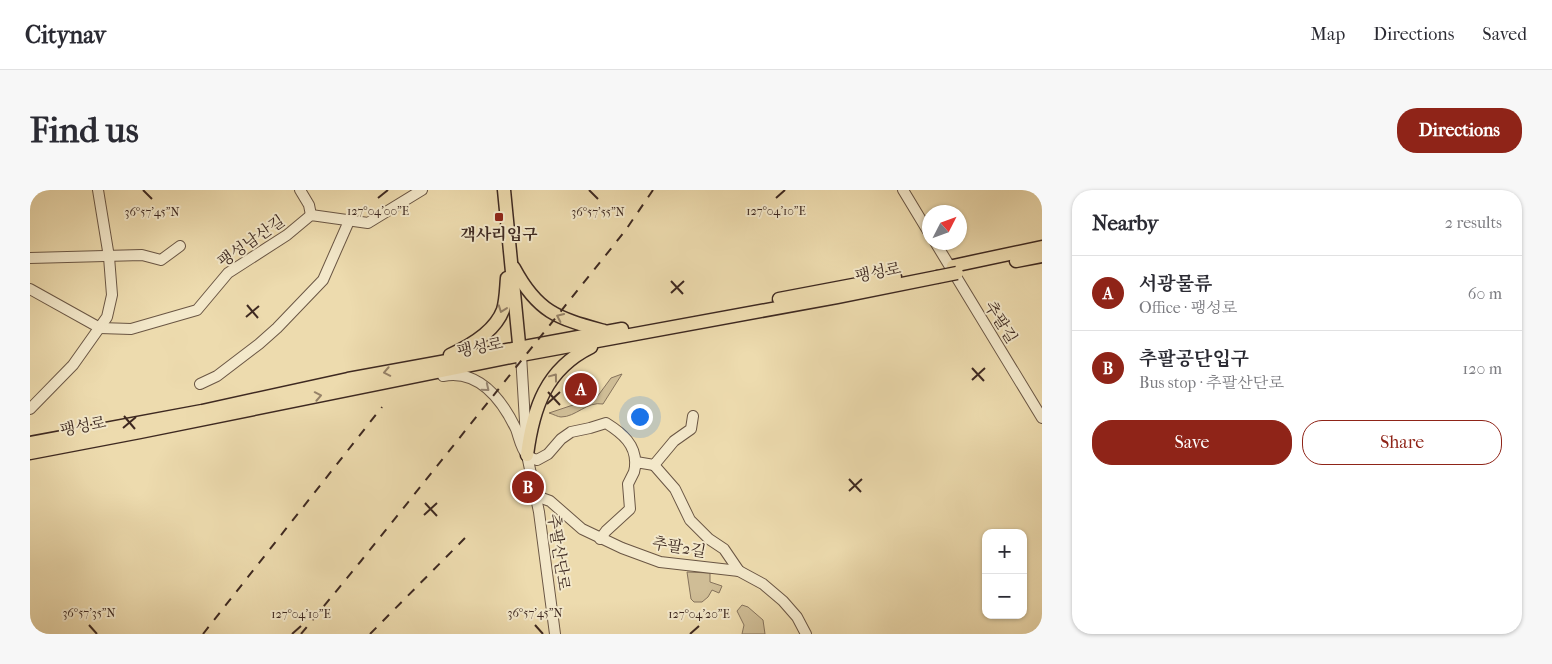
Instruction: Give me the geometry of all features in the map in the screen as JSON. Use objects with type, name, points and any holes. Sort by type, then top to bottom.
[{"type":"main road","points":[[504,190],[520,351]]},
{"type":"main road","points":[[955,269],[1042,246]]},
{"type":"main road","points":[[955,269],[1042,256]]},
{"type":"main road","points":[[511,262],[527,289],[546,309],[560,318],[605,336]]},
{"type":"main road","points":[[422,370],[474,342],[493,325],[500,315],[504,304],[507,273],[511,262]]},
{"type":"main road","name":"팽성로","points":[[30,453],[140,432],[422,370],[955,269]]},
{"type":"main road","points":[[527,455],[536,413],[549,384],[569,360],[605,336]]},
{"type":"main road","name":"팽성로","points":[[30,444],[202,411],[348,379],[422,370]]},
{"type":"street","points":[[30,409],[73,365],[107,317],[112,296],[109,257],[98,190]]},
{"type":"street","points":[[300,190],[309,204],[311,215],[368,224],[422,190]]},
{"type":"street","points":[[904,190],[922,220]]},
{"type":"street","name":"팽성남산길","points":[[100,328],[131,329],[197,310],[228,273],[287,235],[311,215]]},
{"type":"street","points":[[200,384],[217,376],[259,344],[323,280],[350,221]]},
{"type":"street","points":[[30,258],[142,255],[161,260],[180,246]]},
{"type":"street","name":"추팔길","points":[[940,250],[1042,418]]},
{"type":"street","points":[[30,289],[100,328]]},
{"type":"street","name":"추팔산단로","points":[[520,351],[527,455],[536,496],[555,634]]},
{"type":"street","points":[[422,370],[430,379],[450,375],[463,376],[484,386],[503,406],[527,455],[537,460],[548,454],[561,439],[571,432],[606,423],[619,431],[630,444],[636,458],[634,472],[628,484],[630,509],[620,516],[600,539]]},
{"type":"street","points":[[654,465],[674,441],[691,429],[693,416]]},
{"type":"street","points":[[635,466],[636,462],[654,465],[675,489],[690,520],[724,549],[739,571]]},
{"type":"street","name":"추팔2길","points":[[536,496],[550,502],[582,529],[600,539],[660,562],[739,571],[763,584],[783,601],[797,617],[806,634]]},
{"type":"shaded area","points":[[622,374],[603,404],[592,405],[572,415],[560,417],[549,413],[597,397],[611,378]]},
{"type":"shaded area","points":[[687,572],[710,573],[710,582],[722,586],[719,593],[712,590],[702,602],[694,602],[691,599]]},
{"type":"shaded area","points":[[742,605],[748,607],[763,620],[765,634],[742,634],[744,625],[737,611]]},
{"type":"railway","points":[[301,634],[625,231],[653,190]]},
{"type":"railway","points":[[203,634],[382,407]]},
{"type":"railway","points":[[370,634],[466,537]]},
{"type":"place","name":"객사리입구","points":[[499,217]]},
{"type":"place","name":"서광물류","points":[[581,389]]},
{"type":"place","name":"추팔공단입구","points":[[528,487]]}]
